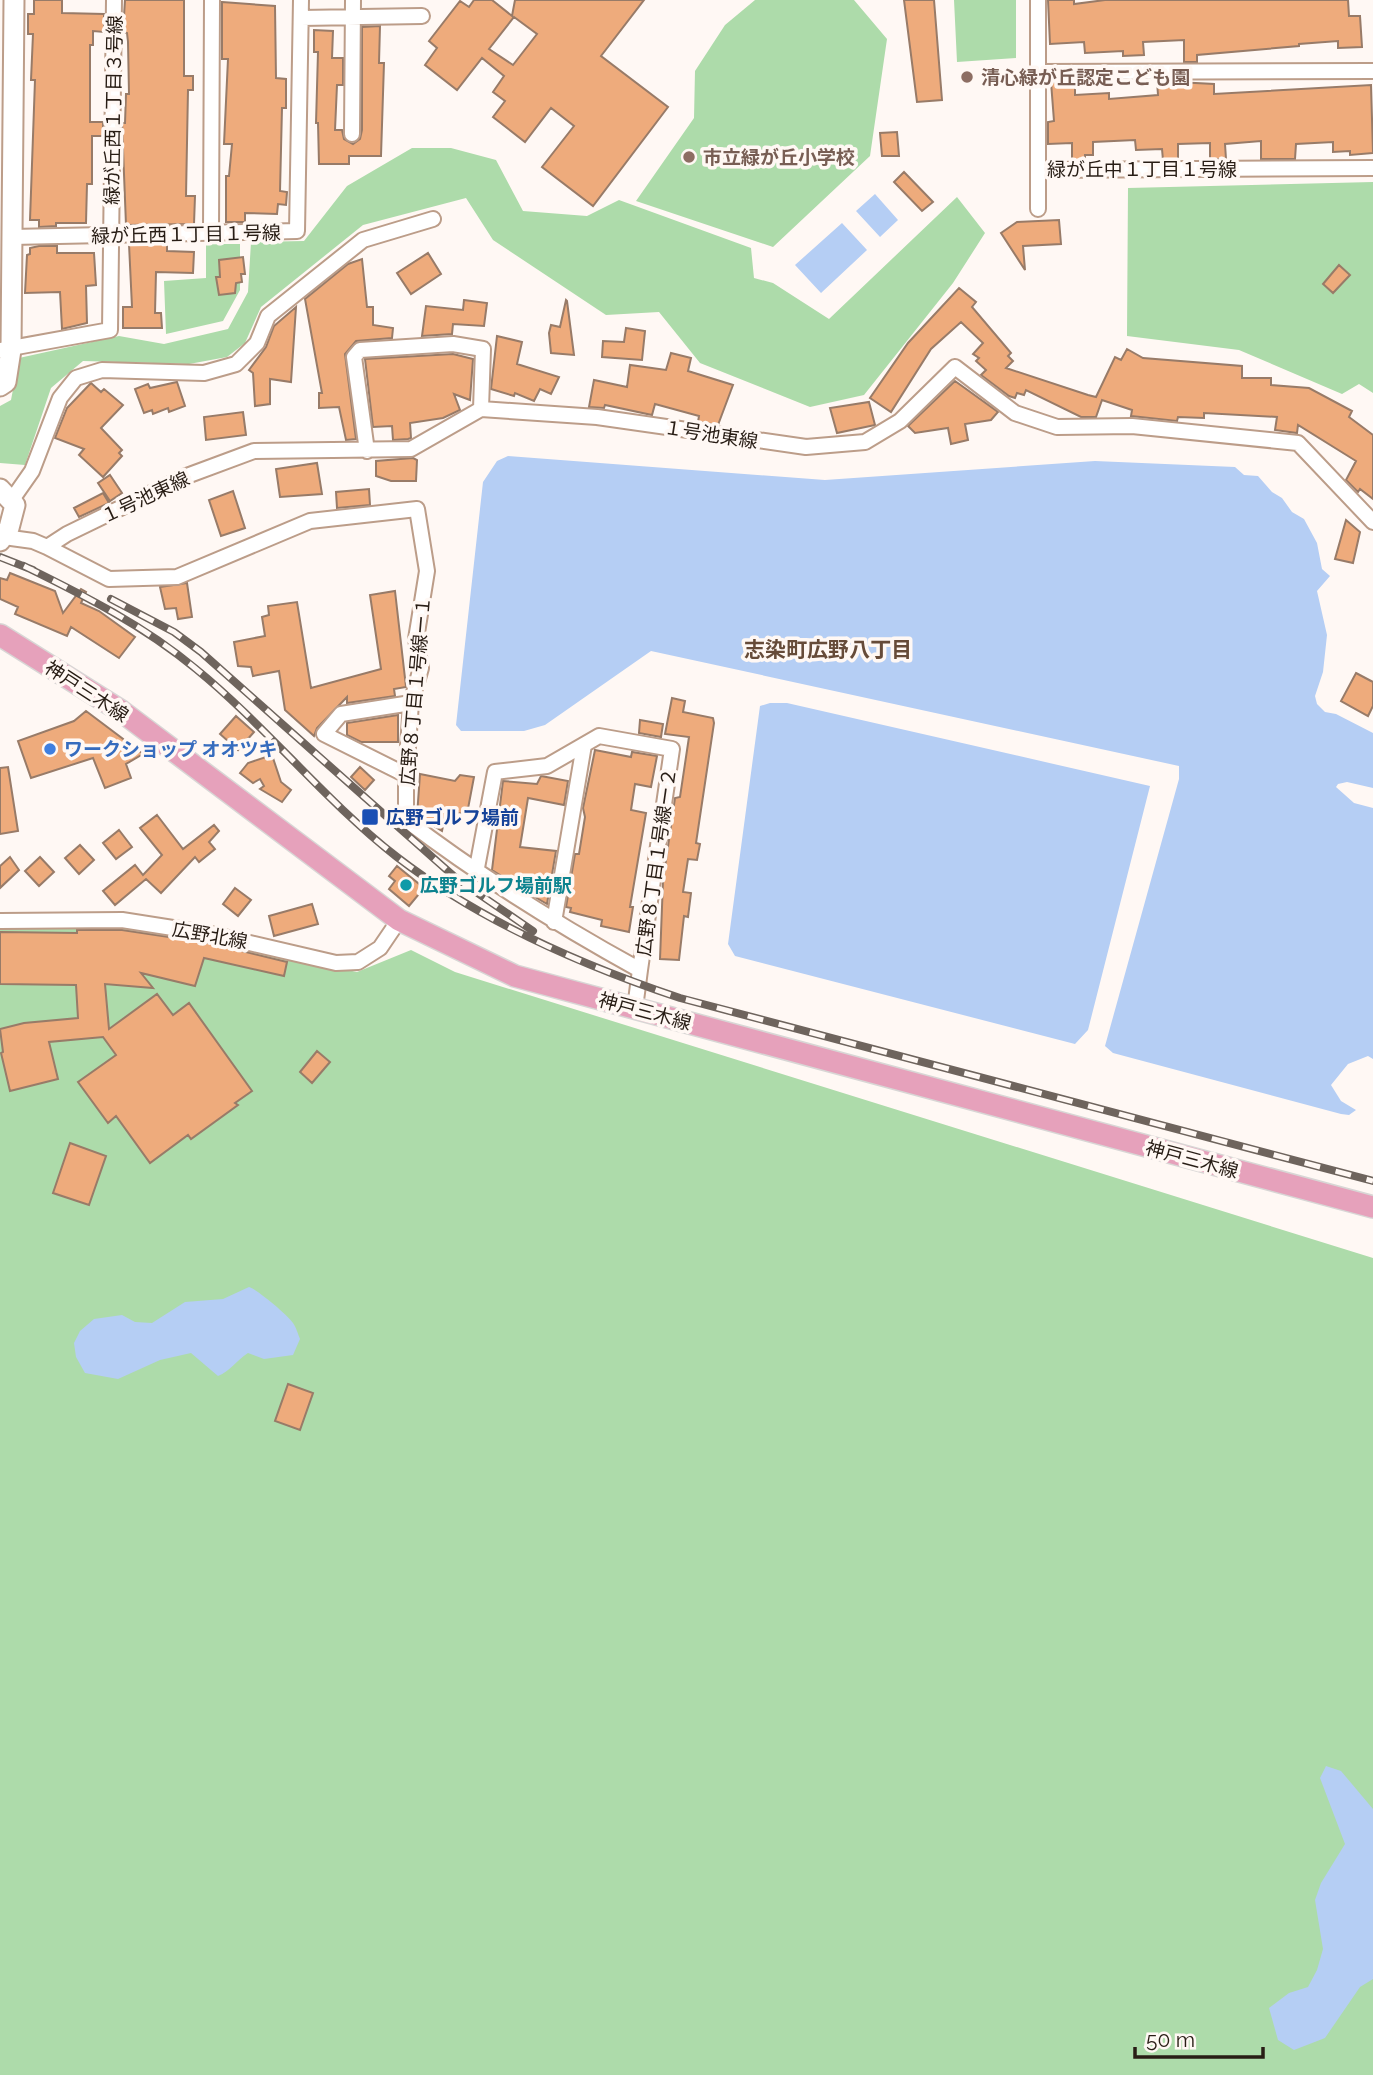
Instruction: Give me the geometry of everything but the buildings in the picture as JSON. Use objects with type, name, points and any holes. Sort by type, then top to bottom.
[{"type":"main road","name":"神戸三木線","points":[[0,635],[121,711],[399,920],[515,976],[1373,1207]]},
{"type":"street","points":[[0,386],[6,382],[12,237],[14,0]]},
{"type":"street","name":"緑が丘西１丁目３号線","points":[[6,350],[110,330],[114,0]]},
{"type":"street","points":[[211,233],[212,0]]},
{"type":"street","name":"緑が丘西１丁目１号線","points":[[12,237],[297,231],[301,0]]},
{"type":"street","points":[[352,134],[353,0]]},
{"type":"street","name":"緑が丘中１丁目１号線","points":[[1038,0],[1038,170],[1373,168]]},
{"type":"street","points":[[301,18],[422,16]]},
{"type":"street","points":[[1039,72],[1373,71]]},
{"type":"street","points":[[1038,170],[1038,209]]},
{"type":"street","points":[[47,547],[33,541],[2,539],[15,505],[5,495],[32,471],[60,398],[76,378],[103,370],[204,373],[236,365],[257,342],[268,316],[363,240],[433,219]]},
{"type":"street","points":[[367,451],[354,357],[360,350],[453,344],[483,349],[481,409]]},
{"type":"street","name":"１号池東線","points":[[47,547],[67,534],[184,477],[254,451],[411,449],[481,409],[597,417],[806,447],[864,442],[901,422],[956,368],[1015,413],[1057,427],[1132,426],[1298,443],[1373,522]]},
{"type":"street","name":"広野８丁目１号線ー１","points":[[47,547],[109,579],[177,578],[310,521],[417,509],[428,571],[416,639],[421,668],[411,703],[405,775],[407,820],[476,873],[554,922],[640,970]]},
{"type":"street","points":[[405,775],[324,734],[341,714],[411,703]]},
{"type":"street","name":"広野８丁目１号線ー２","points":[[476,873],[495,772],[547,766],[599,736],[672,749],[640,970]]},
{"type":"street","points":[[554,922],[584,745]]},
{"type":"street","name":"広野北線","points":[[0,921],[122,920],[211,933],[336,962],[358,962],[380,948],[399,920]]},
{"type":"street","points":[[635,1009],[640,970]]},
{"type":"green space","points":[[755,0],[854,0],[887,39],[870,156],[773,247],[636,201],[694,118],[695,71],[725,25]]},
{"type":"green space","points":[[954,0],[1016,0],[1016,58],[957,62]]},
{"type":"green space","points":[[412,148],[451,148],[496,160],[523,211],[587,216],[619,200],[751,248],[754,278],[773,283],[829,319],[957,197],[985,233],[953,283],[864,395],[810,407],[700,363],[659,312],[606,315],[493,240],[466,198],[363,225],[261,307],[245,343],[227,357],[189,364],[83,361],[51,388],[25,465],[0,463],[0,406],[11,400],[19,358],[119,336],[164,344],[228,329],[248,292],[251,242],[304,241],[347,186]]},
{"type":"green space","points":[[1373,182],[1373,393],[1359,384],[1342,394],[1239,350],[1127,336],[1128,188]]},
{"type":"green space","points":[[206,244],[240,244],[240,290],[223,321],[166,334],[164,281],[206,278]]},
{"type":"green space","points":[[0,925],[128,926],[357,972],[411,950],[455,972],[1373,1258],[1373,2075],[0,2075]]},
{"type":"water","points":[[875,194],[898,220],[880,237],[856,211]]},
{"type":"water","points":[[842,223],[867,250],[821,293],[795,265]]},
{"type":"water","points":[[508,456],[825,480],[1095,461],[1235,467],[1244,475],[1258,476],[1272,492],[1282,498],[1292,512],[1304,519],[1317,543],[1322,569],[1330,576],[1317,591],[1327,635],[1323,672],[1315,696],[1317,704],[1325,712],[1336,714],[1373,733],[1373,788],[1347,782],[1336,787],[1354,803],[1373,808],[1373,1059],[1368,1056],[1348,1064],[1331,1085],[1341,1101],[1356,1110],[1349,1115],[1341,1114],[1113,1053],[1105,1046],[1179,779],[1179,766],[651,651],[545,725],[524,731],[461,731],[456,725],[483,482],[497,461]]},
{"type":"water","points":[[787,703],[1150,786],[1088,1030],[1075,1044],[735,956],[728,944],[760,706]]},
{"type":"water","points":[[249,1287],[273,1304],[294,1325],[300,1339],[293,1355],[264,1359],[248,1353],[218,1376],[191,1353],[160,1360],[118,1379],[85,1373],[76,1357],[74,1343],[80,1331],[94,1319],[122,1315],[135,1322],[152,1323],[185,1302],[223,1299]]},
{"type":"water","points":[[1326,1766],[1341,1771],[1373,1809],[1373,1979],[1360,1987],[1325,2038],[1294,2050],[1278,2040],[1269,2008],[1289,1993],[1308,1987],[1317,1970],[1323,1949],[1315,1900],[1321,1883],[1345,1844],[1320,1778]]},
{"type":"railway","points":[[0,557],[33,570]]},
{"type":"railway","points":[[24,566],[113,612],[176,653],[222,691],[345,812],[397,857],[429,880],[497,921],[569,956],[680,998],[1373,1181]]},
{"type":"railway","points":[[111,599],[174,632],[201,652],[457,879],[533,931]]},
{"type":"place","name":"清心緑が丘認定こども園","points":[[967,77]]},
{"type":"place","name":"市立緑が丘小学校","points":[[689,157]]},
{"type":"place","name":"ワークショップ オオツキ","points":[[50,749]]},
{"type":"place","name":"広野ゴルフ場前","points":[[370,817]]},
{"type":"place","name":"広野ゴルフ場前駅","points":[[406,885]]},
{"type":"district","name":"志染町広野八丁目","points":[[828,650]]}]
